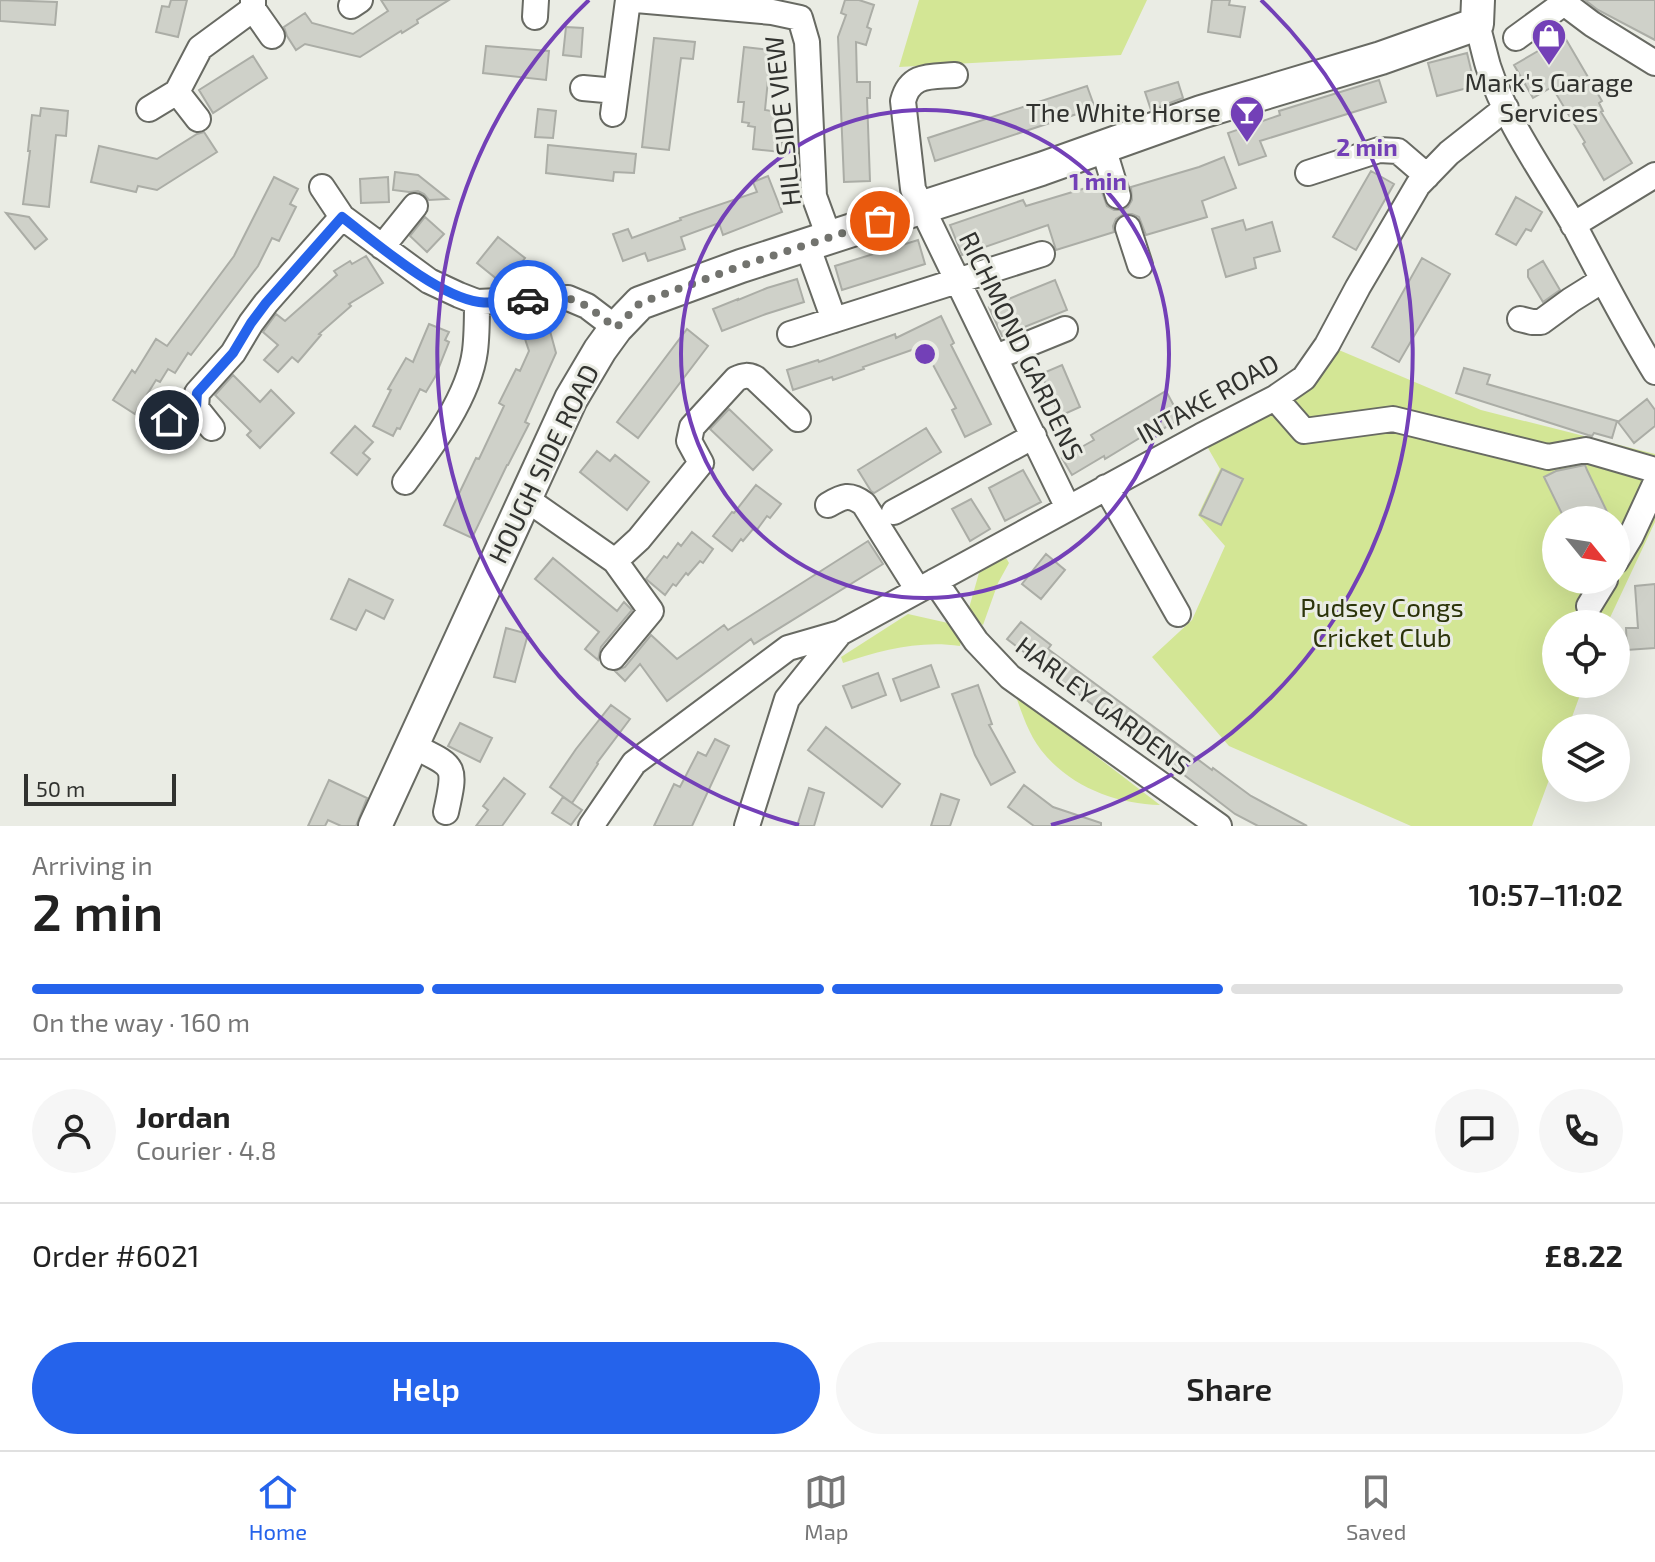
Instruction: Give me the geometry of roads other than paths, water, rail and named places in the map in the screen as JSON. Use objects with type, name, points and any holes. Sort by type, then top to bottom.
[{"type":"main road","name":"HOUGH SIDE ROAD","points":[[375,826],[571,399],[600,350],[640,303],[1201,112],[1381,58],[1478,12]]},
{"type":"street","points":[[583,88],[614,103],[628,0]]},
{"type":"street","name":"HILLSIDE VIEW","points":[[636,0],[772,12],[807,9],[814,196],[818,241],[834,320]]},
{"type":"street","points":[[1516,38],[1562,2],[1655,63]]},
{"type":"street","points":[[149,109],[177,92],[200,48],[253,4],[272,36]]},
{"type":"street","points":[[1478,12],[1489,67],[1506,108],[1655,372]]},
{"type":"street","name":"RICHMOND GARDENS","points":[[955,75],[918,78],[905,92],[903,101],[913,189],[1068,508]]},
{"type":"street","points":[[177,92],[198,119]]},
{"type":"street","name":"INTAKE ROAD","points":[[840,633],[1275,398],[1304,378],[1327,345],[1418,185],[1449,153],[1506,108]]},
{"type":"street","points":[[1103,147],[1118,196]]},
{"type":"street","points":[[1308,173],[1379,150],[1398,151],[1427,176]]},
{"type":"street","points":[[1573,225],[1655,175]]},
{"type":"street","points":[[322,187],[342,217],[429,281],[477,302],[568,298],[587,306],[616,328]]},
{"type":"street","points":[[382,247],[415,206]]},
{"type":"street","points":[[212,428],[196,408],[197,393],[233,353],[266,303],[342,217]]},
{"type":"street","points":[[1128,228],[1140,265]]},
{"type":"street","points":[[790,334],[1042,254]]},
{"type":"street","points":[[1520,319],[1541,322],[1603,280]]},
{"type":"street","points":[[405,482],[461,397],[475,353],[477,302]]},
{"type":"street","points":[[996,357],[1065,329]]},
{"type":"street","points":[[615,561],[639,539],[701,463],[689,441],[692,427],[736,379],[743,376],[755,378],[798,419]]},
{"type":"street","points":[[1275,398],[1304,431],[1393,419],[1548,457],[1586,450],[1655,470]]},
{"type":"street","points":[[169,420],[196,408]]},
{"type":"street","points":[[894,512],[1034,436]]},
{"type":"street","points":[[1630,538],[1655,484]]},
{"type":"street","points":[[1106,487],[1178,614]]},
{"type":"street","name":"HARLEY GARDENS","points":[[828,505],[849,495],[864,504],[926,586],[1010,677],[1219,826]]},
{"type":"street","points":[[525,498],[615,561],[651,611],[613,657]]},
{"type":"street","points":[[1589,606],[1596,594]]},
{"type":"street","points":[[591,826],[634,763],[788,648],[840,633]]},
{"type":"street","points":[[747,826],[787,699],[840,633]]},
{"type":"street","points":[[411,745],[447,764],[452,774],[452,784],[446,812]]},
{"type":"place","name":"Mark's Garage Services","points":[[1549,67]]},
{"type":"place","name":"The White Horse","points":[[1247,144]]},
{"type":"park label","name":"Pudsey Congs Cricket Club","points":[[1382,623]]}]
